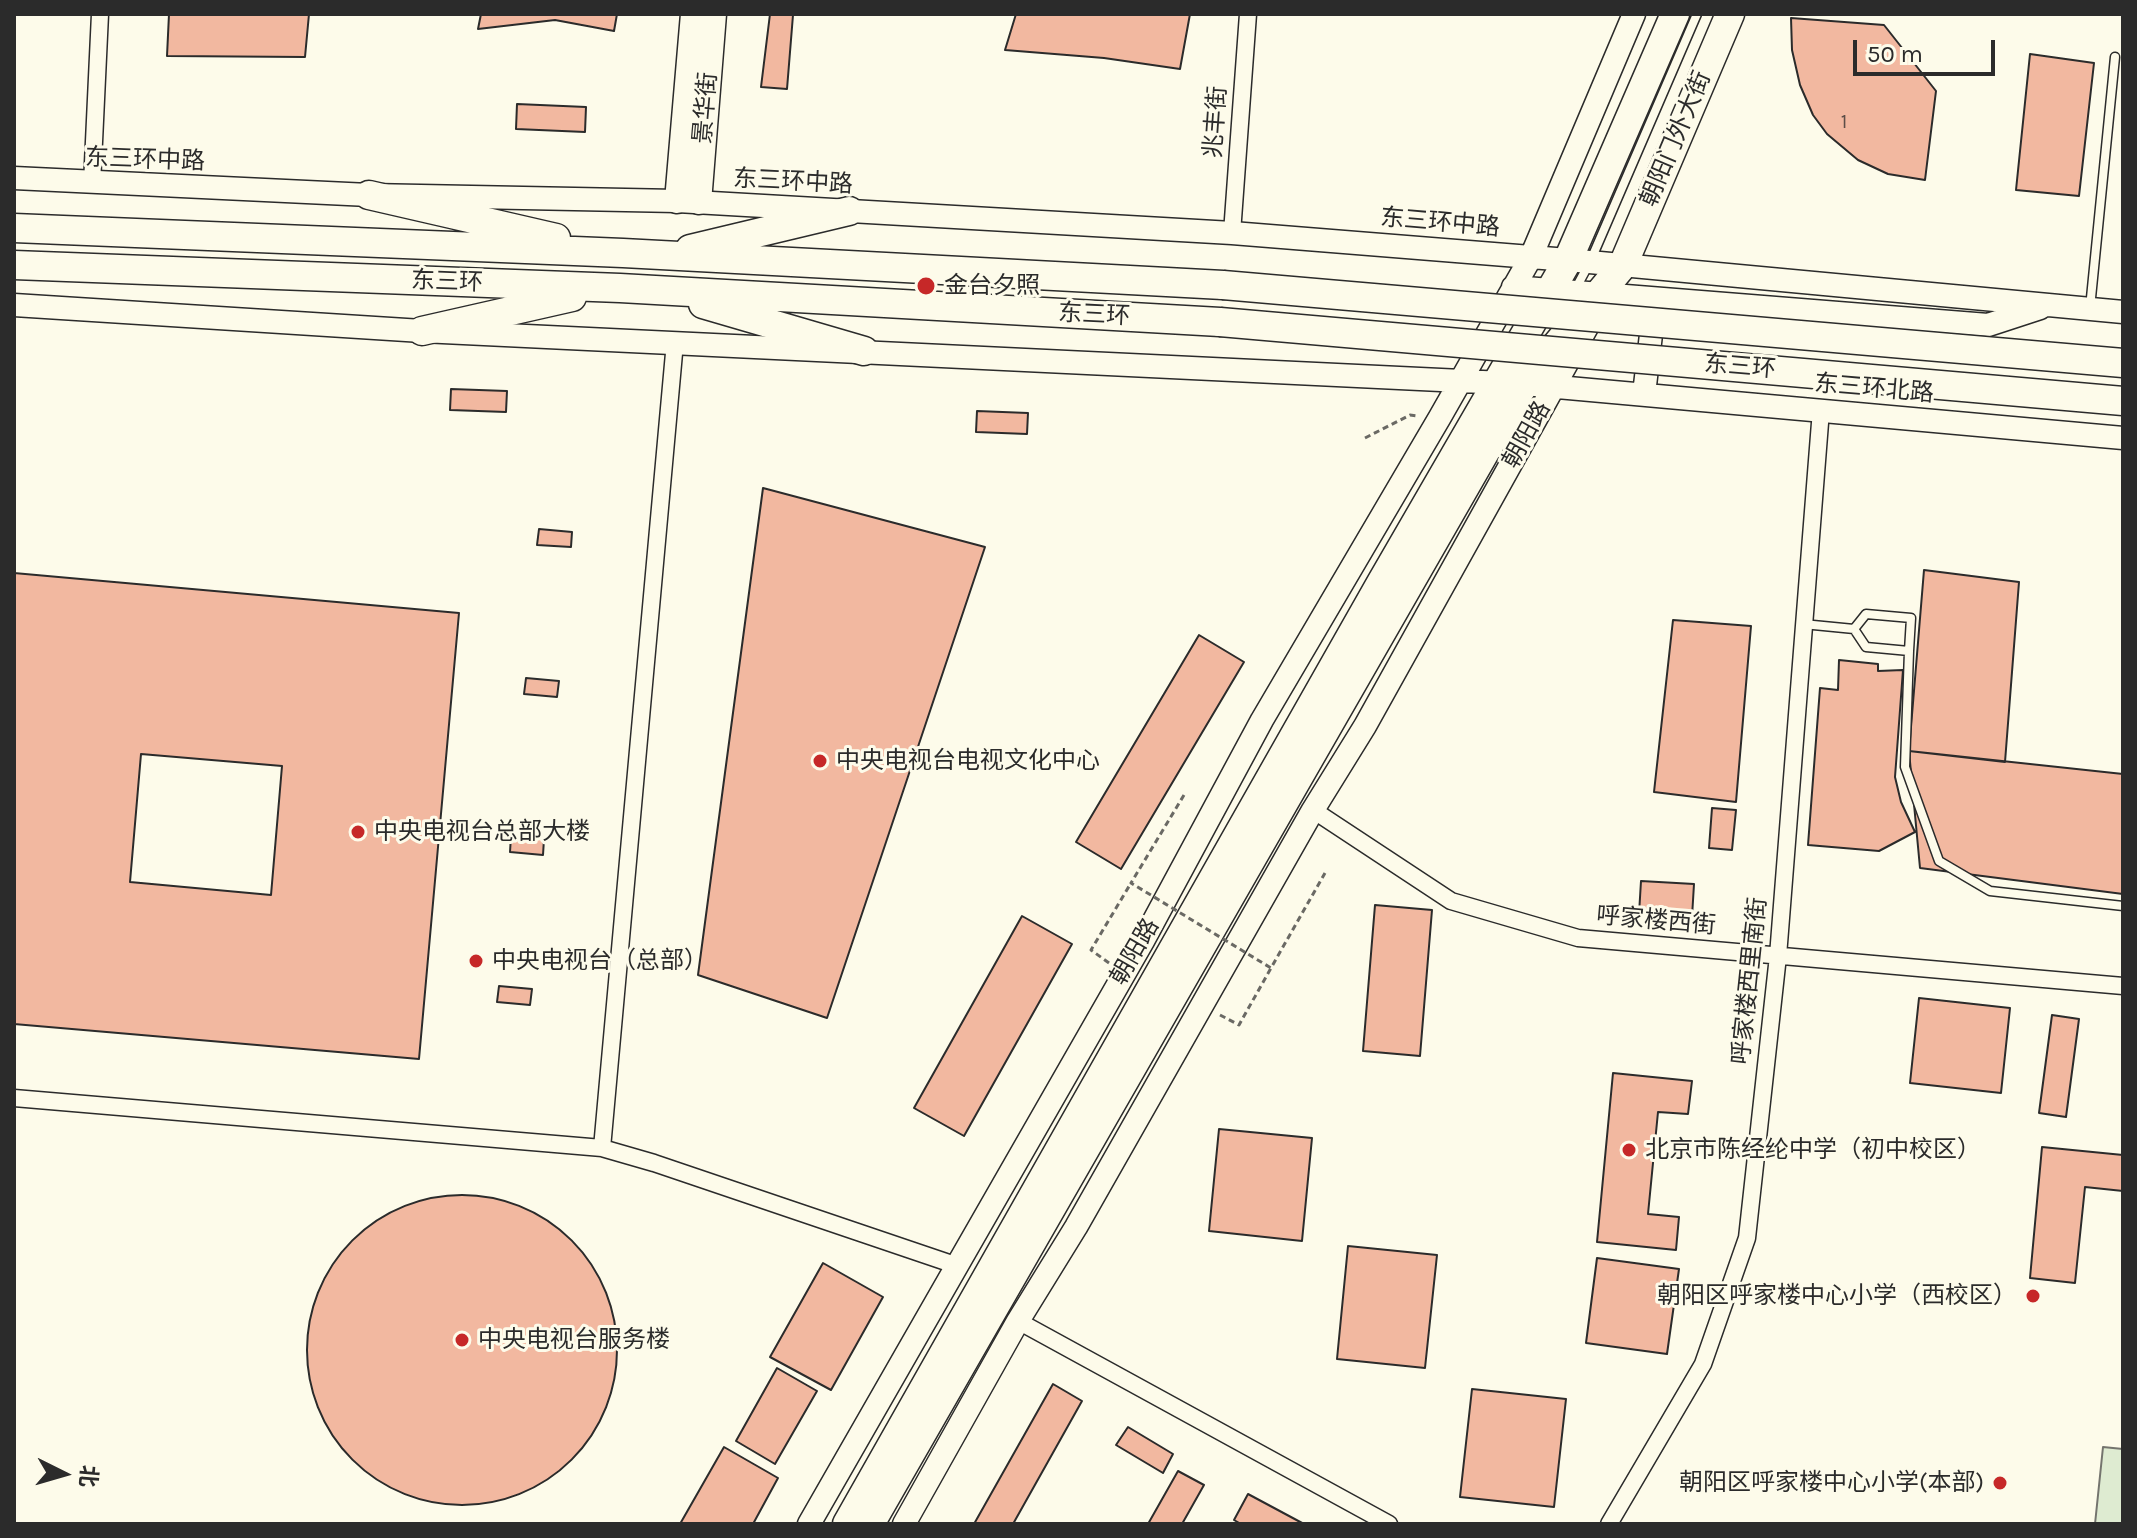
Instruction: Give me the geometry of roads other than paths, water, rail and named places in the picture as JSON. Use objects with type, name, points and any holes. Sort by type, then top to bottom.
[{"type":"highway","name":"朝阳门外大街","points":[[1675,14],[1579,261],[1582,293],[1623,265],[1730,14]]},
{"type":"highway","points":[[369,195],[623,253]]},
{"type":"highway","points":[[660,256],[849,211]]},
{"type":"highway","name":"东三环","points":[[14,228],[623,253],[1223,285],[2123,363]]},
{"type":"highway","name":"东三环","points":[[28,267],[620,288],[1220,322],[2123,401]]},
{"type":"highway","points":[[422,331],[620,288]]},
{"type":"highway","points":[[656,290],[864,351]]},
{"type":"highway","points":[[1512,383],[1582,293]]},
{"type":"highway","points":[[1512,383],[1582,293]]},
{"type":"highway","name":"朝阳路","points":[[847,1524],[1374,597],[1512,383]]},
{"type":"highway","name":"朝阳路","points":[[870,1524],[1512,383]]},
{"type":"main road","name":"景华街","points":[[688,202],[693,14]]},
{"type":"main road","name":"景华街","points":[[688,202],[714,14]]},
{"type":"street","points":[[92,184],[100,14]]},
{"type":"street","name":"兆丰街","points":[[1232,233],[1248,14]]},
{"type":"street","points":[[1531,257],[1634,14]]},
{"type":"street","name":"东三环中路","points":[[14,178],[369,195],[688,202],[1232,233],[1623,265]]},
{"type":"street","name":"朝阳路","points":[[809,1524],[1143,941],[1262,720],[1531,257]]},
{"type":"street","points":[[1623,265],[2123,312]]},
{"type":"street","points":[[1644,394],[1659,268]]},
{"type":"street","points":[[1513,287],[1988,325],[2050,305]]},
{"type":"street","name":"朝阳路","points":[[904,1524],[1313,810],[1365,726],[1554,386],[1582,293]]},
{"type":"street","points":[[14,305],[422,331],[1461,380]]},
{"type":"street","points":[[602,1148],[675,342]]},
{"type":"street","name":"东三环北路","points":[[1461,380],[2123,438]]},
{"type":"street","name":"呼家楼西里南街","points":[[1609,1524],[1703,1364],[1747,1238],[1778,956],[1821,410]]},
{"type":"street","name":"呼家楼西街","points":[[1313,810],[1451,901],[1578,938],[2123,986]]},
{"type":"street","points":[[14,1098],[602,1148],[955,1265]]},
{"type":"street","points":[[1018,1321],[1389,1524]]},
{"type":"lane","points":[[1579,261],[1697,14]]},
{"type":"lane","points":[[2090,309],[2115,57]]},
{"type":"lane","points":[[1559,318],[1582,293]]},
{"type":"lane","points":[[1512,383],[1545,344]]},
{"type":"lane","points":[[1854,629],[1866,614],[1911,618],[1905,767],[1939,861],[1990,891],[2123,906]]},
{"type":"lane","points":[[1802,624],[1854,629]]},
{"type":"lane","points":[[1854,629],[1866,647],[1909,651]]},
{"type":"place","name":"金台夕照","points":[[926,286]]},
{"type":"place","name":"中央电视台电视文化中心","points":[[820,761]]},
{"type":"place","name":"中央电视台总部大楼","points":[[358,832]]},
{"type":"place","name":"中央电视台（总部）","points":[[476,961]]},
{"type":"place","name":"北京市陈经纶中学（初中校区）","points":[[1629,1150]]},
{"type":"place","name":"朝阳区呼家楼中心小学（西校区）","points":[[2033,1296]]},
{"type":"place","name":"中央电视台服务楼","points":[[462,1340]]},
{"type":"place","name":"朝阳区呼家楼中心小学(本部)","points":[[2000,1483]]}]
